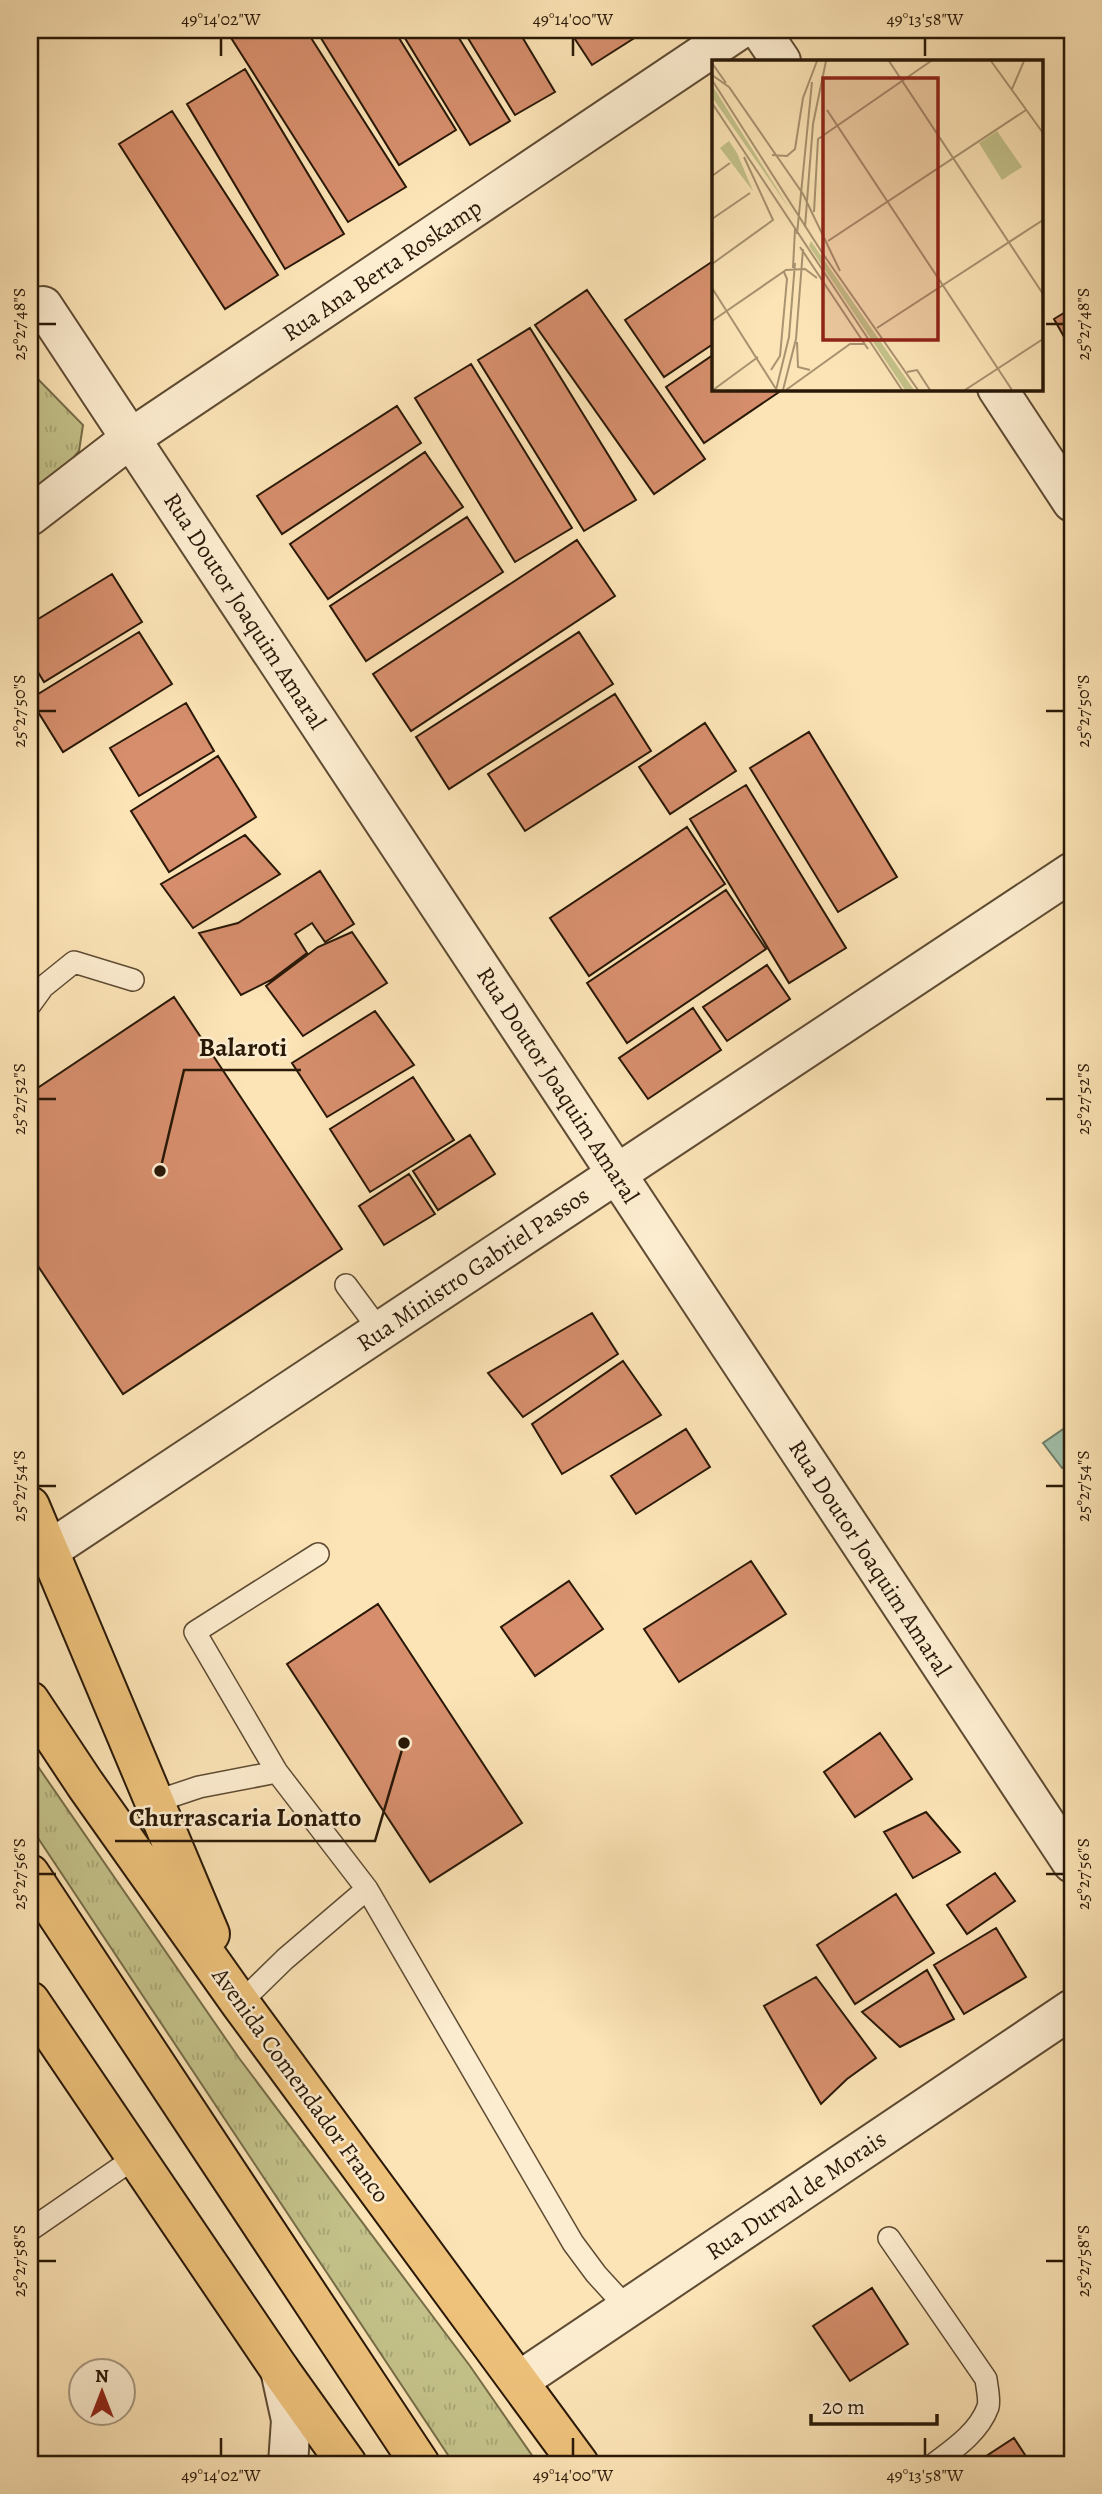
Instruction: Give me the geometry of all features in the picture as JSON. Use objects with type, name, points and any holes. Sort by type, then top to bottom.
[{"type":"highway","points":[[30,1506],[240,2003]]},
{"type":"highway","name":"Avenida Comendador Franco","points":[[30,1701],[85,1784],[240,2003],[579,2464]]},
{"type":"highway","points":[[30,1874],[420,2464]]},
{"type":"highway","points":[[33,2014],[136,2157],[280,2370],[348,2464]]},
{"type":"street","name":"Rua Ana Berta Roskamp","points":[[30,516],[131,439],[740,30]]},
{"type":"street","points":[[760,30],[780,60]]},
{"type":"street","name":"Rua Doutor Joaquim Amaral","points":[[43,306],[1072,1863]]},
{"type":"street","points":[[998,390],[1072,502]]},
{"type":"street","name":"Rua Ministro Gabriel Passos","points":[[48,1550],[1072,872]]},
{"type":"street","name":"Rua Durval de Morais","points":[[519,2381],[1072,2009]]},
{"type":"street","points":[[280,2370],[291,2420],[288,2464]]},
{"type":"lane","points":[[30,1004],[43,987],[74,962],[133,980]]},
{"type":"lane","points":[[346,1285],[380,1331]]},
{"type":"lane","points":[[318,1554],[195,1632],[277,1772],[367,1889],[573,2243],[596,2274],[627,2308]]},
{"type":"lane","points":[[154,1802],[198,1787],[277,1772]]},
{"type":"lane","points":[[240,2003],[285,1959],[367,1889]]},
{"type":"lane","points":[[30,2230],[136,2157]]},
{"type":"lane","points":[[890,2238],[986,2379],[989,2405],[978,2425],[959,2445],[934,2464]]},
{"type":"green space","points":[[30,371],[83,425],[79,451],[64,469],[30,493]]},
{"type":"green space","points":[[30,1755],[239,2058],[470,2366],[538,2464],[454,2464],[30,1826]]},
{"type":"shaded area","points":[[1072,1423],[1072,1461],[1062,1468],[1043,1443]]},
{"type":"building","points":[[226,30],[306,30],[406,187],[348,222]]},
{"type":"building","points":[[316,30],[394,30],[456,130],[399,165]]},
{"type":"building","points":[[400,30],[454,30],[510,121],[470,145]]},
{"type":"building","points":[[463,30],[518,30],[555,92],[515,115]]},
{"type":"building","points":[[569,30],[647,30],[592,65]]},
{"type":"building","points":[[245,69],[344,234],[285,269],[187,104]]},
{"type":"building","points":[[172,111],[278,275],[225,309],[119,144]]},
{"type":"building","points":[[712,262],[712,345],[664,377],[625,320]]},
{"type":"building","points":[[587,290],[705,459],[654,494],[535,325]]},
{"type":"building","points":[[1072,308],[1072,351],[1054,319]]},
{"type":"building","points":[[530,328],[636,500],[584,531],[478,360]]},
{"type":"building","points":[[712,356],[712,390],[782,390],[704,443],[666,387]]},
{"type":"building","points":[[471,364],[572,528],[515,562],[415,398]]},
{"type":"building","points":[[397,406],[421,443],[282,534],[257,496]]},
{"type":"building","points":[[425,452],[463,507],[328,599],[290,544]]},
{"type":"building","points":[[467,517],[503,572],[366,661],[330,606]]},
{"type":"building","points":[[577,540],[615,596],[411,731],[373,674]]},
{"type":"building","points":[[112,574],[142,622],[44,682],[30,659],[30,624]]},
{"type":"building","points":[[139,632],[172,684],[63,752],[30,699]]},
{"type":"building","points":[[579,632],[613,684],[449,789],[416,737]]},
{"type":"building","points":[[615,694],[651,751],[525,831],[488,774]]},
{"type":"building","points":[[186,703],[214,751],[139,796],[110,748]]},
{"type":"building","points":[[705,723],[736,771],[670,814],[639,767]]},
{"type":"building","points":[[809,732],[897,877],[838,912],[750,768]]},
{"type":"building","points":[[218,756],[256,817],[169,872],[131,811]]},
{"type":"building","points":[[746,785],[846,948],[789,983],[690,819]]},
{"type":"building","points":[[687,827],[725,884],[589,976],[550,918]]},
{"type":"building","points":[[245,835],[280,874],[193,928],[161,884]]},
{"type":"building","points":[[320,871],[354,924],[325,942],[312,923],[295,934],[307,953],[271,980],[241,995],[199,933],[238,923]]},
{"type":"building","points":[[726,890],[766,949],[627,1043],[587,983]]},
{"type":"building","points":[[352,932],[387,983],[303,1036],[266,986],[318,947]]},
{"type":"building","points":[[767,965],[790,999],[727,1041],[703,1007]]},
{"type":"building","points":[[174,997],[342,1249],[123,1394],[30,1254],[30,1093]]},
{"type":"building","points":[[693,1008],[721,1050],[648,1099],[619,1058]]},
{"type":"building","points":[[375,1011],[414,1065],[327,1117],[292,1063]]},
{"type":"building","points":[[413,1077],[454,1140],[370,1192],[330,1129]]},
{"type":"building","points":[[470,1135],[495,1174],[438,1210],[413,1171]]},
{"type":"building","points":[[409,1174],[435,1214],[384,1245],[359,1206]]},
{"type":"building","points":[[592,1313],[618,1354],[523,1417],[488,1373]]},
{"type":"building","points":[[623,1361],[661,1415],[562,1474],[532,1424]]},
{"type":"building","points":[[686,1429],[710,1467],[636,1514],[611,1476]]},
{"type":"building","points":[[751,1561],[786,1614],[679,1682],[644,1629]]},
{"type":"building","points":[[569,1581],[603,1629],[535,1676],[501,1627]]},
{"type":"building","points":[[378,1604],[522,1823],[430,1882],[287,1664]]},
{"type":"building","points":[[880,1733],[912,1779],[855,1817],[824,1772]]},
{"type":"building","points":[[926,1812],[960,1852],[913,1878],[884,1832]]},
{"type":"building","points":[[995,1873],[1015,1901],[967,1934],[947,1905]]},
{"type":"building","points":[[896,1894],[934,1953],[855,2004],[817,1945]]},
{"type":"building","points":[[996,1928],[1026,1977],[964,2014],[934,1965]]},
{"type":"building","points":[[927,1970],[954,2019],[900,2047],[862,2012]]},
{"type":"building","points":[[816,1977],[876,2058],[847,2079],[821,2104],[764,2006]]},
{"type":"building","points":[[872,2288],[908,2344],[850,2381],[813,2326]]},
{"type":"building","points":[[1014,2438],[1031,2464],[974,2464]]},
{"type":"place","name":"Balaroti","points":[[160,1171]]},
{"type":"place","name":"Churrascaria Lonatto","points":[[404,1743]]}]
